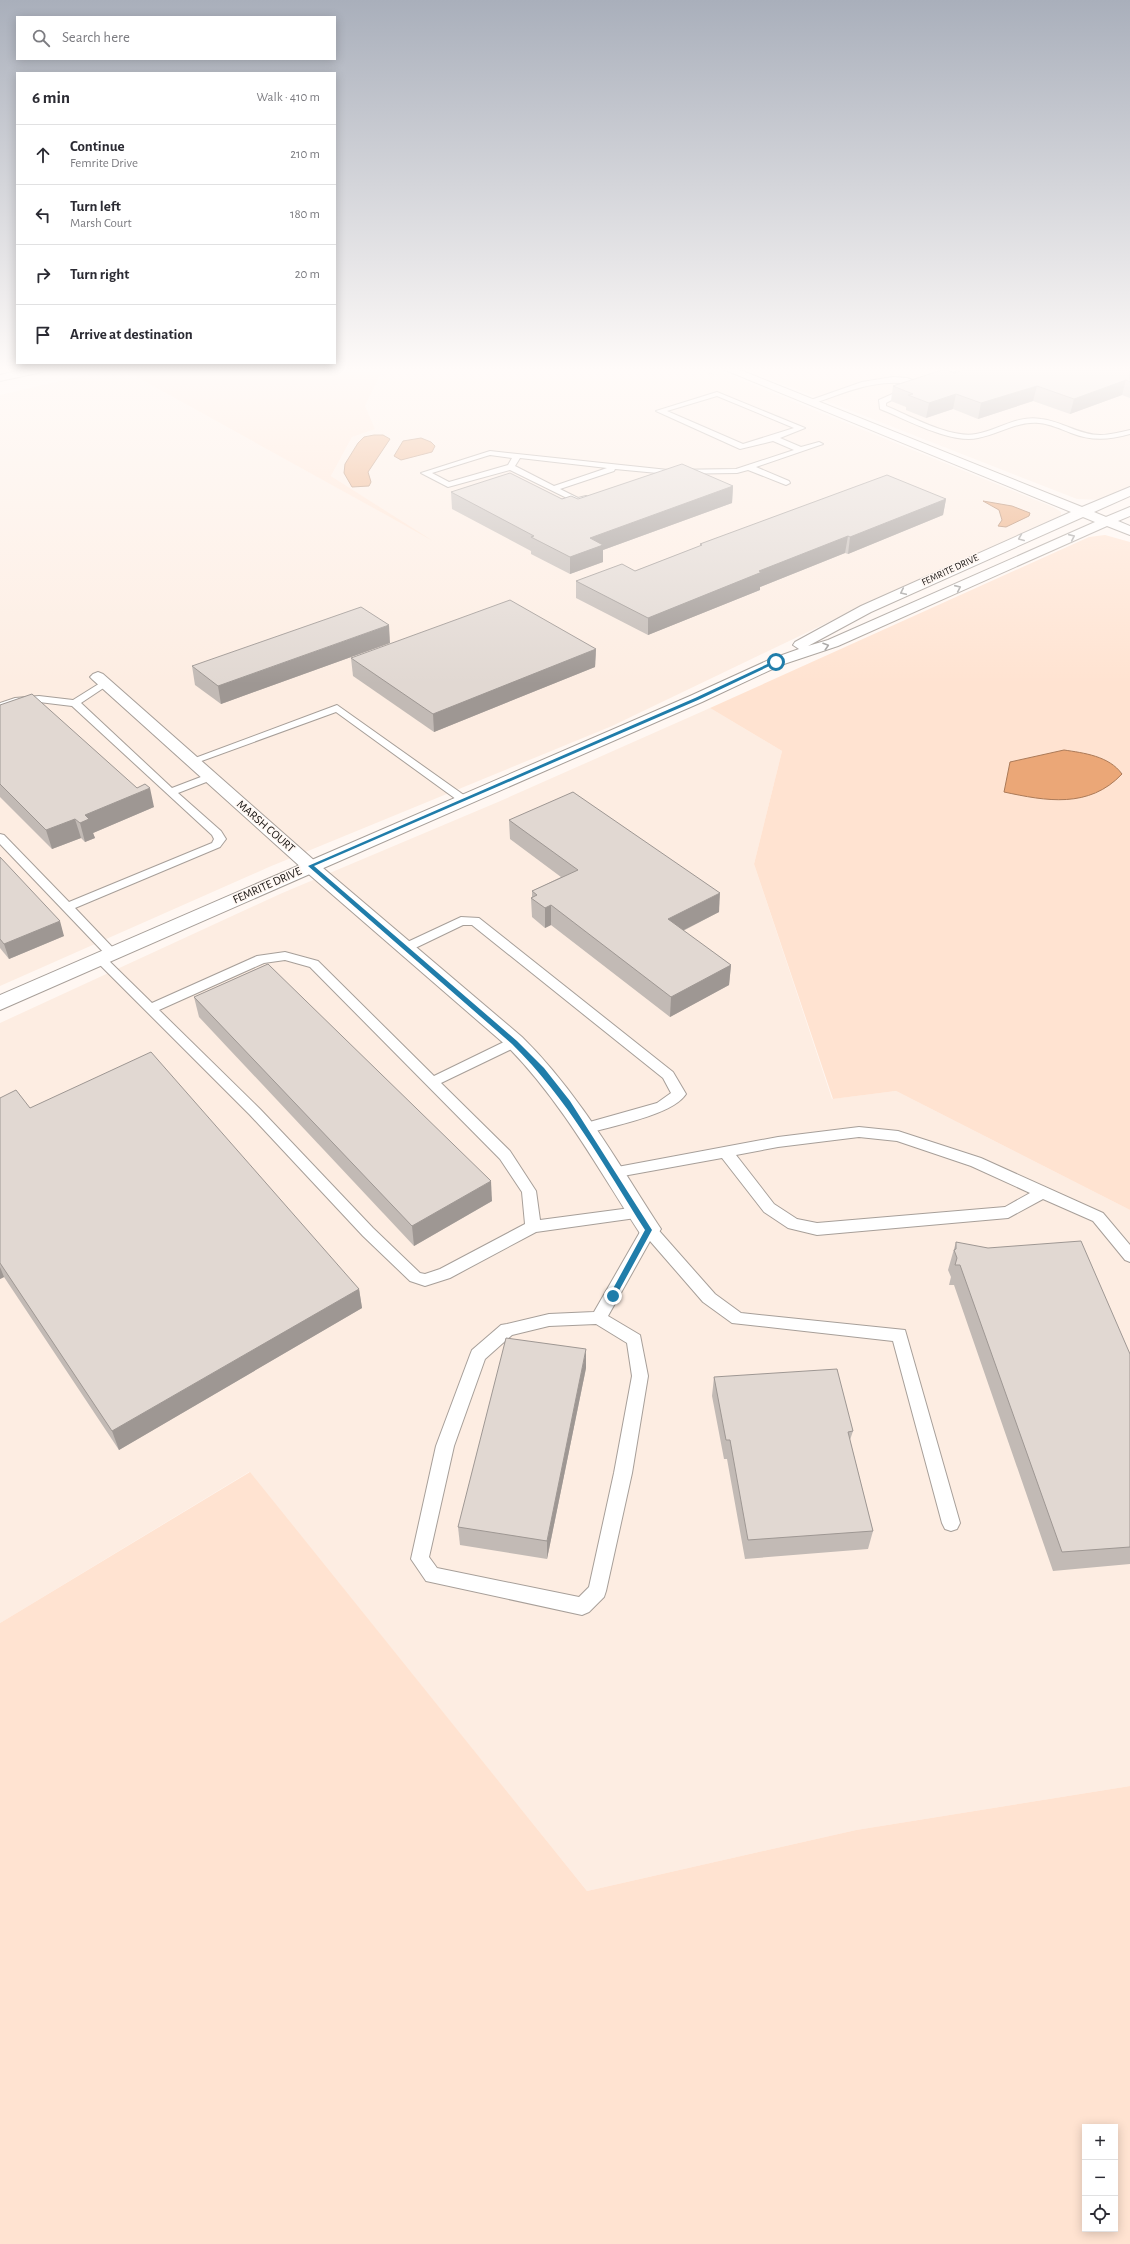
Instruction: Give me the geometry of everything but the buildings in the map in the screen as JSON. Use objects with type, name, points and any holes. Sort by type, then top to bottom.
[{"type":"main road","points":[[990,475],[1130,531]]},
{"type":"main road","name":"FEMRITE DRIVE","points":[[776,662],[815,635],[860,613],[972,560],[1130,491]]},
{"type":"main road","name":"FEMRITE DRIVE","points":[[0,1004],[310,866],[696,699],[776,662],[833,644],[1130,511]]},
{"type":"main road","name":"MARSH COURT","points":[[101,680],[310,866],[515,1042],[542,1069],[568,1103],[649,1230]]},
{"type":"lane","points":[[428,475],[448,485],[486,475]]},
{"type":"lane","points":[[524,475],[577,501],[592,496]]},
{"type":"lane","points":[[552,489],[593,475]]},
{"type":"lane","points":[[645,479],[659,475]]},
{"type":"lane","points":[[766,475],[786,483]]},
{"type":"lane","points":[[75,703],[101,680]]},
{"type":"lane","points":[[0,707],[15,701],[39,699],[75,703],[170,792],[217,833],[220,839],[216,845],[67,907]]},
{"type":"lane","points":[[192,761],[336,708],[464,800]]},
{"type":"lane","points":[[170,792],[210,777]]},
{"type":"lane","points":[[0,837],[67,907],[106,957],[151,1009],[255,1112],[368,1232],[415,1277],[425,1280],[445,1274],[533,1228],[638,1213]]},
{"type":"lane","points":[[405,948],[461,921],[475,921],[668,1075],[679,1094],[662,1107],[584,1129]]},
{"type":"lane","points":[[151,1009],[261,959],[285,956],[314,964],[505,1155],[529,1191],[533,1228]]},
{"type":"lane","points":[[432,1082],[515,1042]]},
{"type":"lane","points":[[612,1173],[778,1142],[859,1132],[898,1136],[976,1162],[1098,1217],[1130,1256]]},
{"type":"lane","points":[[726,1152],[769,1208],[793,1224],[817,1230],[1008,1212],[1043,1192]]},
{"type":"lane","points":[[599,1318],[649,1230],[709,1298],[738,1319],[899,1335],[951,1523]]},
{"type":"lane","points":[[599,1318],[634,1340],[640,1376],[623,1472],[597,1591],[582,1606],[432,1575],[420,1559],[445,1446],[478,1355],[507,1330],[549,1320],[599,1318]]},
{"type":"shaded area","points":[[0,475],[314,475],[419,533],[331,476],[332,475],[974,475],[1053,507],[1061,512],[1061,515],[1049,522],[883,596],[612,726],[269,867],[0,986]]},
{"type":"shaded area","points":[[313,475],[332,475],[331,476],[433,541]]},
{"type":"shaded area","points":[[345,475],[369,475],[371,482],[369,486],[352,487]]},
{"type":"shaded area","points":[[1015,475],[1130,475],[1130,488],[1101,500],[1077,499]]},
{"type":"shaded area","points":[[983,501],[1012,506],[1030,513],[1029,516],[1006,527],[998,526],[1002,520],[999,510]]},
{"type":"shaded area","points":[[1105,535],[1130,542],[1130,1210],[896,1091],[833,1099],[754,864],[782,751],[710,708],[1089,537]]},
{"type":"shaded area","points":[[710,708],[782,751],[754,864],[832,1099],[896,1091],[1130,1210],[1130,1786],[856,1830],[587,1891],[249,1472],[0,1623],[0,1023],[280,894],[498,802]]},
{"type":"shaded area","points":[[1064,750],[1096,756],[1110,763],[1122,774],[1109,785],[1096,793],[1066,800],[1036,798],[1004,792],[1010,762]]},
{"type":"shaded area","points":[[250,1472],[587,1891],[856,1830],[1130,1786],[1130,2244],[0,2244],[0,1623]]},
{"type":"route","points":[[613,1296],[649,1230],[622,1190],[568,1103],[542,1069],[515,1042],[310,866],[696,699],[776,662]]}]
